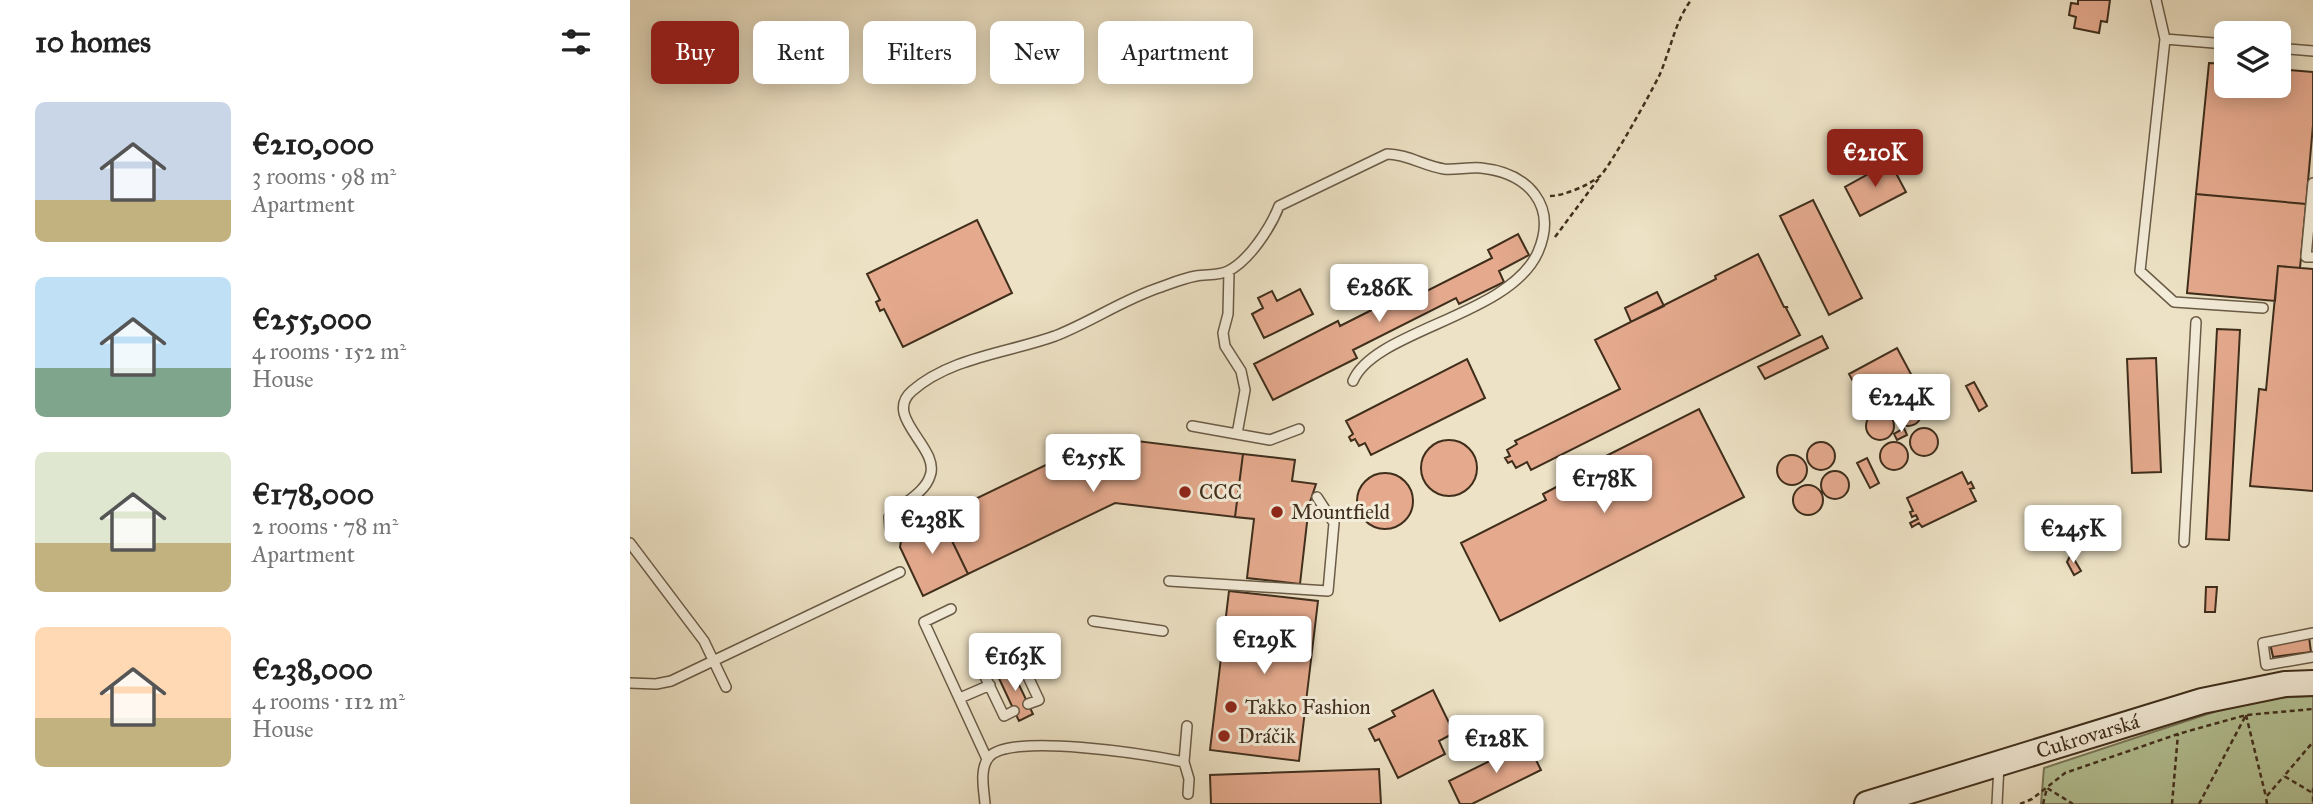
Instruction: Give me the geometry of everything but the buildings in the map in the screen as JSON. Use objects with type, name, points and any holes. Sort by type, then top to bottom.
[{"type":"main road","name":"Cukrovarská","points":[[1867,804],[2202,701],[2285,684],[2313,682]]},
{"type":"lane","points":[[2156,0],[2165,39],[2140,271],[2174,302],[2263,308]]},
{"type":"lane","points":[[2165,39],[2214,43]]},
{"type":"lane","points":[[2291,49],[2313,51]]},
{"type":"lane","points":[[890,529],[890,517],[924,487],[931,476],[932,464],[905,416],[904,403],[909,394],[928,378],[1007,347],[1053,337],[1158,287],[1196,276],[1229,271],[1262,238],[1273,223],[1279,206],[1387,154],[1400,154],[1414,161],[1446,169],[1480,168],[1505,172],[1537,193],[1544,211],[1544,234],[1537,254],[1512,286],[1382,353],[1356,373],[1353,382]]},
{"type":"lane","points":[[2313,183],[2306,257],[2313,257]]},
{"type":"lane","points":[[1229,271],[1228,314],[1223,333],[1225,346],[1241,371],[1245,390],[1237,434]]},
{"type":"lane","points":[[2184,542],[2196,322]]},
{"type":"lane","points":[[1192,426],[1270,440],[1299,429]]},
{"type":"lane","points":[[1168,581],[1328,591],[1334,523],[1317,497]]},
{"type":"lane","points":[[630,543],[704,641],[726,687]]},
{"type":"lane","points":[[630,683],[656,684],[671,681],[900,572]]},
{"type":"lane","points":[[951,609],[925,622],[986,759]]},
{"type":"lane","points":[[1093,621],[1163,631]]},
{"type":"lane","points":[[2313,633],[2263,643],[2266,665],[2313,657]]},
{"type":"lane","points":[[1014,711],[1004,716],[980,666],[1015,649],[1039,699],[1028,704]]},
{"type":"lane","points":[[960,698],[989,685]]},
{"type":"lane","points":[[1187,726],[1184,762],[1189,779],[1188,794]]},
{"type":"lane","points":[[985,804],[983,771],[986,759],[997,749],[1047,745],[1184,762]]},
{"type":"lane","points":[[1997,804],[1999,764]]},
{"type":"path","points":[[1537,254],[1558,234],[1601,175],[1659,77],[1673,42],[1678,18],[1691,0]]},
{"type":"path","points":[[1537,193],[1553,197],[1601,175]]},
{"type":"path","points":[[2020,804],[2065,774],[2178,734],[2246,715],[2313,709]]},
{"type":"path","points":[[2246,715],[2267,804]]},
{"type":"path","points":[[2199,804],[2246,715]]},
{"type":"path","points":[[2172,804],[2178,734]]},
{"type":"path","points":[[2266,797],[2313,742]]},
{"type":"path","points":[[2284,776],[2312,790],[2313,803]]},
{"type":"path","points":[[2043,804],[2047,788]]},
{"type":"path","points":[[2047,788],[2073,804]]},
{"type":"green space","points":[[2313,696],[2313,804],[2041,804],[2044,768],[2241,703],[2269,698]]},
{"type":"place","name":"CCC","points":[[1185,492]]},
{"type":"place","name":"Mountfield","points":[[1277,512]]},
{"type":"place","name":"Takko Fashion","points":[[1231,707]]},
{"type":"place","name":"Dráčik","points":[[1224,736]]}]
